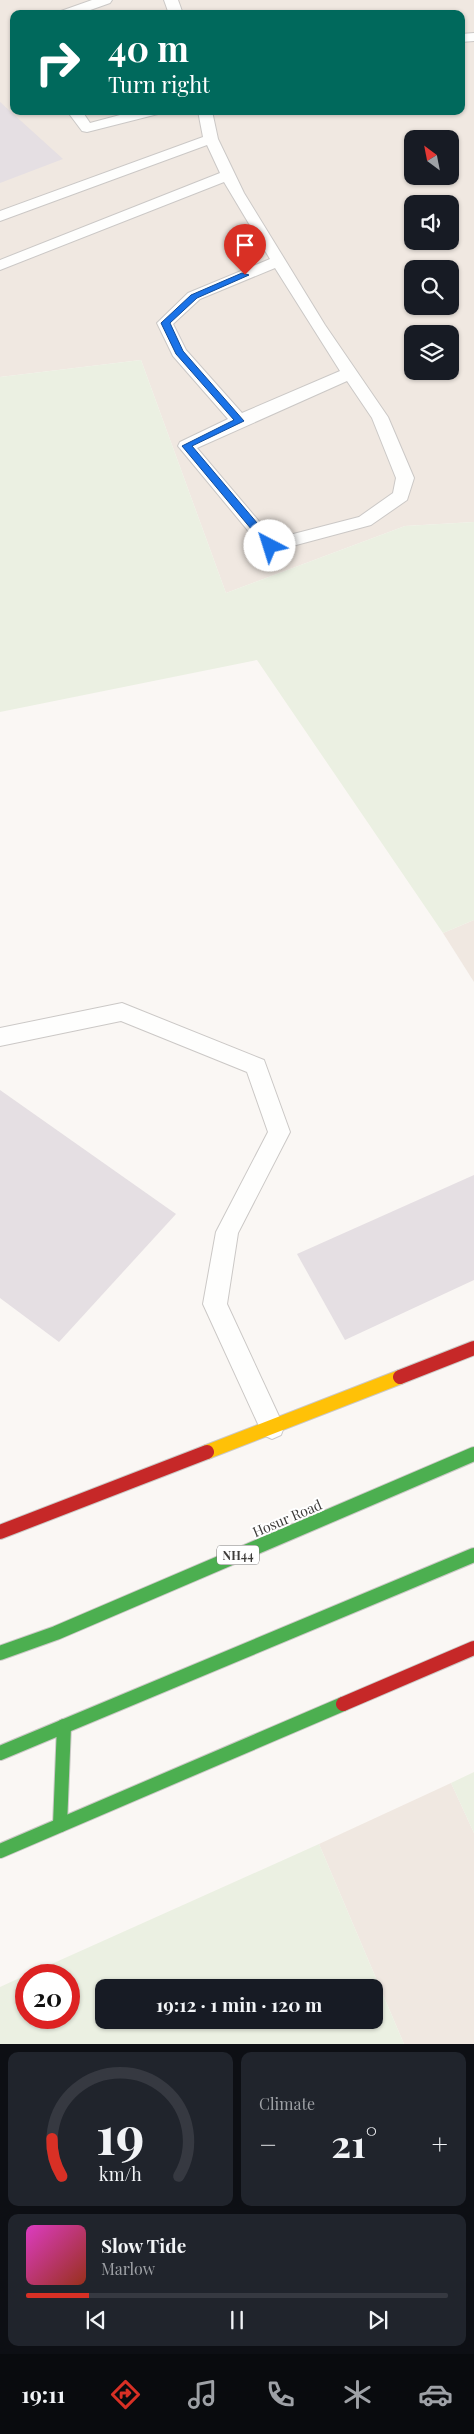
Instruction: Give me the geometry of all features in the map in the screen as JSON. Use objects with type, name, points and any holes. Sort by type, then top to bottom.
[{"type":"main road","points":[[0,1532],[474,1348]]},
{"type":"main road","name":"Hosur Road","points":[[0,1653],[56,1633],[474,1454]]},
{"type":"main road","points":[[0,1754],[474,1555]]},
{"type":"main road","points":[[0,1851],[474,1648]]},
{"type":"main road","points":[[60,1825],[64,1726]]},
{"type":"lane","points":[[77,10],[105,0]]},
{"type":"lane","points":[[77,115],[87,128],[137,115]]},
{"type":"lane","points":[[206,115],[211,139],[228,176],[318,326],[380,417],[405,478],[401,496],[365,521],[314,536],[270,546],[186,446],[350,373]]},
{"type":"lane","points":[[0,216],[211,139]]},
{"type":"lane","points":[[0,265],[228,176]]},
{"type":"lane","points":[[239,421],[179,352],[165,323],[194,296],[279,260]]},
{"type":"lane","points":[[0,1037],[122,1012],[256,1066],[279,1132],[227,1232],[215,1304],[272,1427]]},
{"type":"shaded area","points":[[0,0],[474,0],[474,522],[405,526],[226,593],[141,360],[0,377]]},
{"type":"shaded area","points":[[141,360],[226,593],[405,526],[474,522],[474,920],[443,933],[257,660],[0,712],[0,377]]},
{"type":"shaded area","points":[[474,920],[474,982],[443,933]]},
{"type":"shaded area","points":[[474,1772],[474,1833],[451,1783]]},
{"type":"shaded area","points":[[451,1783],[474,1833],[474,2044],[404,2044],[383,1995],[383,1979],[376,1979],[319,1844]]},
{"type":"shaded area","points":[[319,1844],[376,1979],[95,1979],[95,2029],[383,2029],[383,1995],[404,2044],[0,2044],[0,1987],[15,1980],[15,2029],[80,2029],[80,1964],[52,1964]]},
{"type":"building","points":[[0,102],[10,111],[10,115],[14,115],[63,159],[0,183]]},
{"type":"building","points":[[0,1090],[176,1214],[59,1342],[0,1298]]},
{"type":"building","points":[[474,1175],[474,1280],[345,1340],[297,1254]]},
{"type":"traffic: fast","points":[[0,1653],[56,1633],[474,1454]]},
{"type":"traffic: fast","points":[[0,1753],[474,1555]]},
{"type":"traffic: fast","points":[[0,1851],[343,1704]]},
{"type":"traffic: fast","points":[[60,1825],[64,1726]]},
{"type":"traffic: slow","points":[[207,1452],[400,1377]]},
{"type":"traffic: jam","points":[[400,1377],[474,1348]]},
{"type":"traffic: jam","points":[[0,1532],[207,1452]]},
{"type":"traffic: jam","points":[[343,1704],[474,1648]]},
{"type":"route","points":[[245,275],[194,296],[165,323],[179,352],[239,421],[186,446],[270,546]]}]
